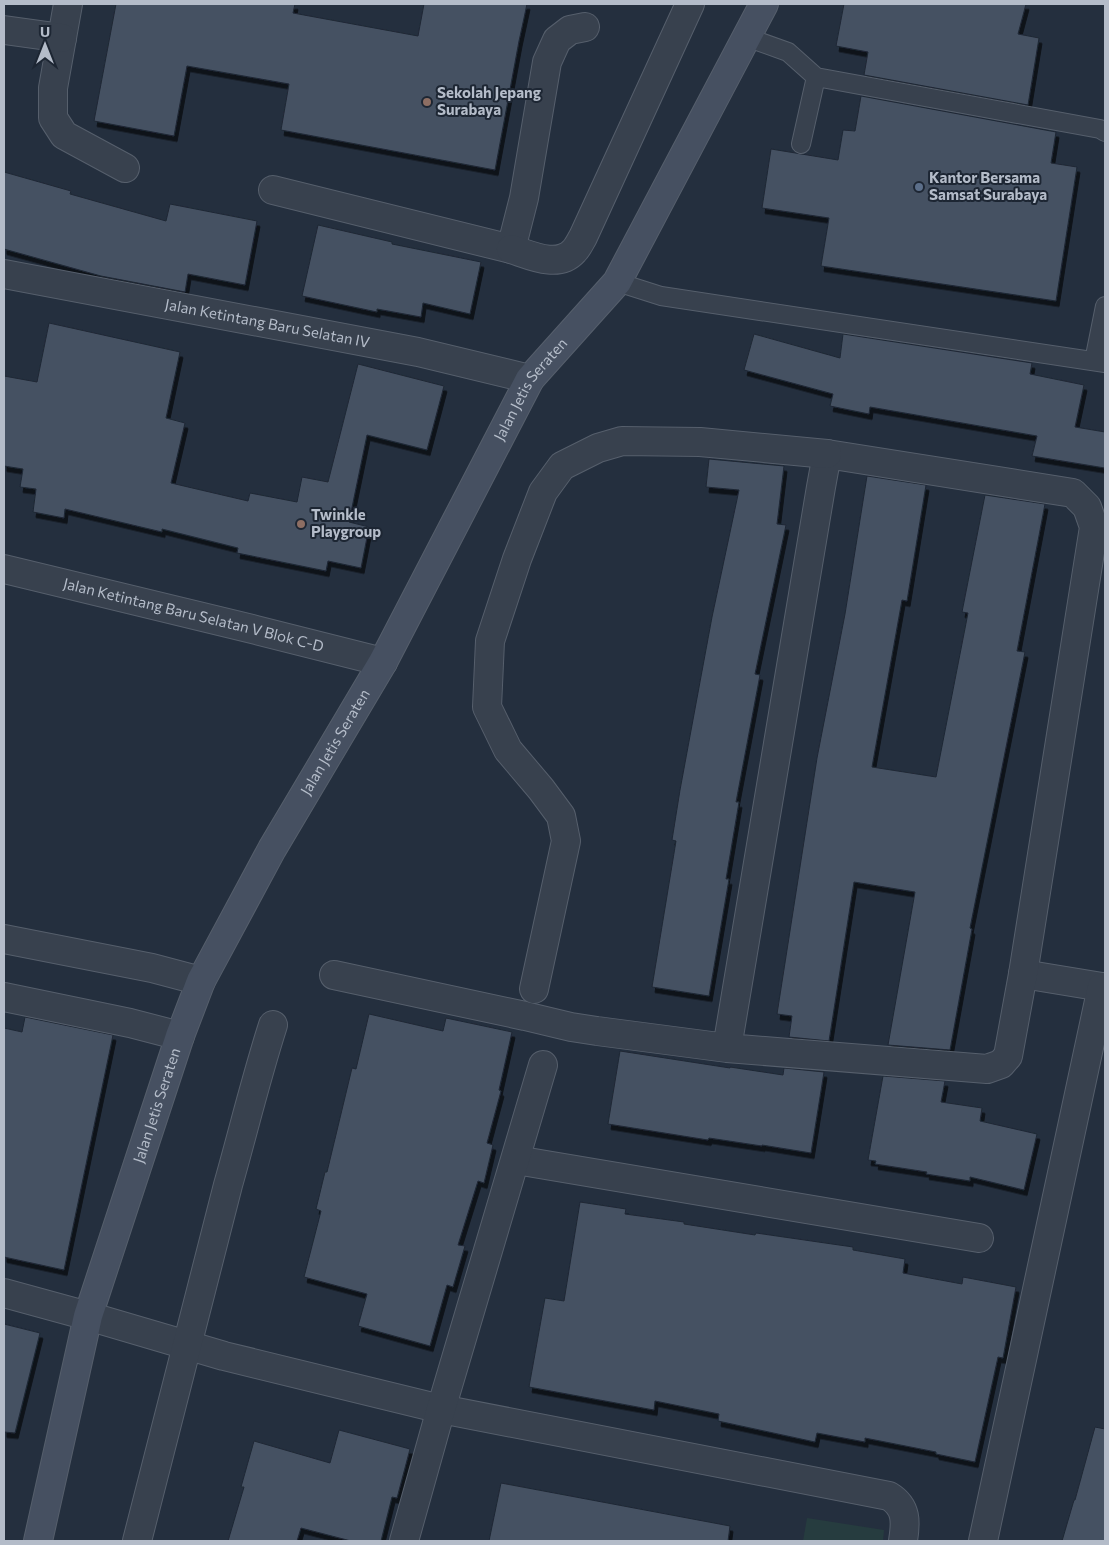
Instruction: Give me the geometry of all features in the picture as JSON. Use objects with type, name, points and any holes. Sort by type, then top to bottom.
[{"type":"street","points":[[68,4],[54,88],[54,118],[64,135],[125,168]]},
{"type":"street","points":[[273,190],[511,249],[544,259],[563,259],[574,251],[583,237],[690,4]]},
{"type":"street","name":"Jalan Jetis Seraten","points":[[38,1541],[88,1316],[180,1036],[201,981],[272,849],[382,662],[530,379],[617,282],[764,4]]},
{"type":"street","points":[[511,249],[524,198],[547,62],[557,40],[570,30],[585,27]]},
{"type":"street","points":[[4,30],[62,38]]},
{"type":"street","name":"Jalan Ketintang Baru Selatan IV","points":[[4,274],[418,352],[530,379]]},
{"type":"street","points":[[334,976],[571,1027],[727,1048],[987,1069],[1001,1064],[1008,1056],[1023,974],[1094,527],[1087,507],[1073,493],[827,454],[700,442],[622,441],[598,448],[562,466],[544,492],[517,559],[490,641],[487,707],[508,750],[561,816],[566,841],[534,989]]},
{"type":"street","points":[[727,1048],[827,454]]},
{"type":"street","name":"Jalan Ketintang Baru Selatan V Blok C-D","points":[[4,569],[382,662]]},
{"type":"street","points":[[4,939],[152,968],[201,981]]},
{"type":"street","points":[[983,1541],[1104,988],[1023,974]]},
{"type":"street","points":[[4,997],[180,1036]]},
{"type":"street","points":[[137,1541],[212,1245],[264,1053],[274,1025]]},
{"type":"street","points":[[404,1541],[441,1409],[544,1065]]},
{"type":"street","points":[[516,1160],[979,1238]]},
{"type":"street","points":[[4,1293],[224,1356],[441,1409],[889,1496],[896,1500],[903,1513],[905,1531],[903,1541]]},
{"type":"lane","points":[[746,37],[788,52],[816,78],[1100,129],[1105,132]]},
{"type":"lane","points":[[801,144],[816,78]]},
{"type":"lane","points":[[617,282],[661,296],[1100,362],[1105,306]]},
{"type":"lane","points":[[525,1016],[534,989]]},
{"type":"green space","points":[[807,1518],[884,1530],[883,1541],[803,1541]]},
{"type":"building","points":[[116,4],[295,4],[293,13],[418,36],[424,4],[527,4],[495,170],[281,130],[289,84],[187,66],[174,136],[94,121]]},
{"type":"building","points":[[844,4],[1026,4],[1018,34],[1039,38],[1028,105],[864,75],[868,52],[836,46]]},
{"type":"building","name":"Kantor Bersama Samsat Surabaya","points":[[861,96],[1056,132],[1051,163],[1077,167],[1056,301],[821,266],[829,218],[762,208],[771,149],[838,160],[843,130],[855,131]]},
{"type":"building","points":[[4,172],[71,191],[70,194],[166,221],[170,204],[257,221],[245,285],[188,274],[185,292],[101,276],[4,249]]},
{"type":"building","points":[[318,225],[392,242],[392,244],[481,262],[470,314],[423,303],[421,317],[377,309],[377,312],[302,296]]},
{"type":"building","points":[[49,323],[180,352],[166,418],[185,423],[171,483],[248,501],[250,493],[297,502],[302,477],[328,482],[358,364],[444,386],[427,450],[367,435],[349,522],[369,527],[361,568],[328,561],[326,571],[237,553],[238,548],[162,529],[162,532],[65,509],[64,518],[33,512],[36,489],[20,487],[23,469],[4,466],[4,376],[37,382]]},
{"type":"building","points":[[754,334],[840,358],[843,334],[1032,363],[1030,374],[1084,385],[1075,427],[1105,432],[1105,468],[1032,456],[1037,436],[870,407],[869,414],[830,406],[833,394],[744,370]]},
{"type":"building","points":[[709,459],[784,466],[777,524],[786,525],[755,674],[760,675],[736,802],[739,802],[726,879],[729,879],[709,996],[652,987],[676,841],[672,840],[680,790],[712,617],[739,490],[706,487]]},
{"type":"building","points":[[867,476],[926,485],[907,601],[902,600],[872,767],[936,777],[968,613],[962,612],[985,495],[1045,504],[1017,651],[1025,652],[970,928],[972,929],[950,1050],[888,1045],[915,892],[854,882],[829,1041],[789,1037],[792,1016],[777,1014],[817,758],[845,614]]},
{"type":"building","points":[[369,1014],[443,1031],[446,1018],[512,1032],[499,1090],[501,1091],[487,1143],[493,1145],[484,1183],[478,1181],[458,1245],[465,1246],[453,1287],[447,1285],[430,1346],[358,1326],[367,1294],[304,1277],[321,1211],[316,1209],[325,1172],[327,1172],[352,1068],[356,1069]]},
{"type":"building","points":[[25,1017],[113,1035],[64,1270],[4,1257],[4,1028],[22,1032]]},
{"type":"building","points":[[620,1051],[783,1075],[784,1068],[824,1072],[811,1153],[709,1138],[708,1140],[608,1124]]},
{"type":"building","points":[[883,1076],[945,1081],[941,1102],[982,1108],[980,1121],[1037,1134],[1024,1190],[970,1177],[970,1181],[926,1174],[927,1172],[875,1164],[876,1161],[868,1160]]},
{"type":"building","points":[[580,1202],[626,1209],[625,1214],[684,1222],[684,1224],[853,1247],[853,1250],[905,1259],[903,1273],[962,1284],[963,1277],[1016,1287],[1003,1358],[998,1357],[975,1462],[865,1438],[865,1442],[817,1433],[815,1442],[718,1421],[719,1414],[655,1401],[654,1410],[529,1387],[545,1298],[564,1301]]},
{"type":"building","points":[[4,1324],[40,1333],[15,1433],[4,1432]]},
{"type":"building","points":[[1095,1427],[1105,1429],[1105,1541],[1062,1541],[1075,1500]]},
{"type":"building","points":[[339,1430],[410,1449],[397,1498],[392,1497],[381,1541],[351,1541],[301,1528],[297,1541],[228,1541],[244,1487],[241,1487],[254,1441],[330,1463]]},
{"type":"building","points":[[501,1483],[730,1526],[728,1541],[489,1541]]},
{"type":"place","name":"Sekolah Jepang Surabaya","points":[[427,102]]},
{"type":"place","name":"Kantor Bersama Samsat Surabaya","points":[[919,187]]},
{"type":"place","name":"Twinkle Playgroup","points":[[301,524]]}]
